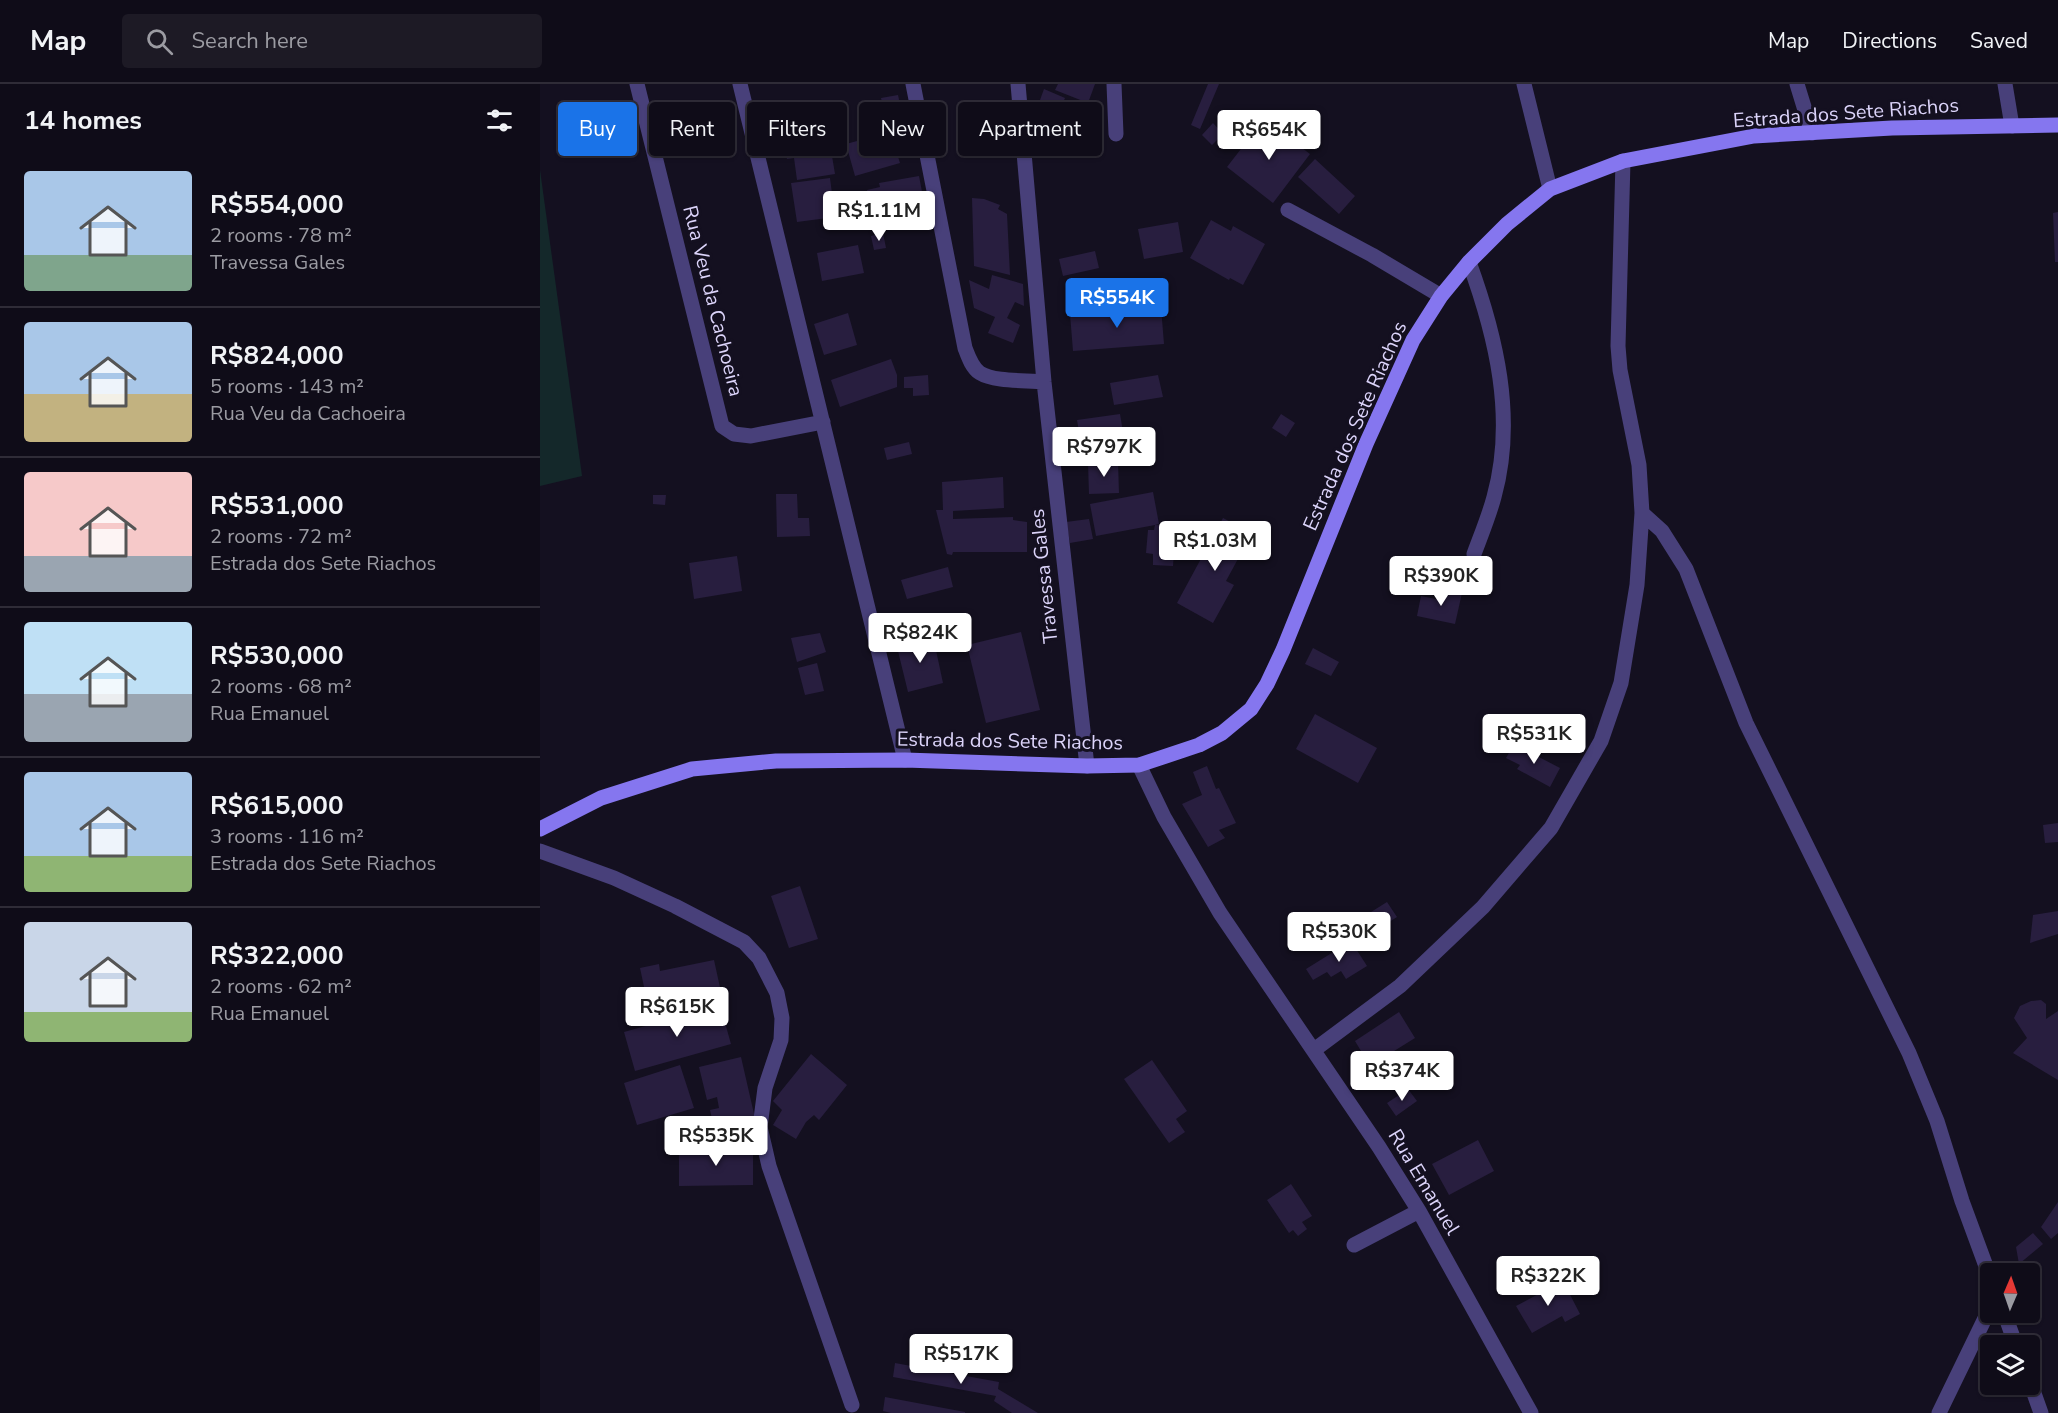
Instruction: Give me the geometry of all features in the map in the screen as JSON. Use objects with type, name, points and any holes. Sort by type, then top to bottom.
[{"type":"street","name":"Rua Veu da Cachoeira","points":[[637,84],[722,426],[734,434],[751,436],[823,422]]},
{"type":"street","points":[[740,84],[905,759]]},
{"type":"street","points":[[913,84],[965,348],[970,362],[980,373],[994,378],[1044,382]]},
{"type":"street","name":"Travessa Gales","points":[[1018,84],[1044,382],[1087,766]]},
{"type":"street","points":[[1114,84],[1116,134]]},
{"type":"street","points":[[1524,84],[1550,189]]},
{"type":"street","points":[[1797,84],[1812,133]]},
{"type":"street","points":[[2005,84],[2012,126]]},
{"type":"street","name":"Estrada dos Sete Riachos","points":[[540,829],[601,798],[692,769],[776,761],[905,759],[981,764],[1139,765],[1199,745],[1222,733],[1251,709],[1267,684],[1283,650],[1366,444],[1413,340],[1441,296],[1469,262],[1507,224],[1550,189],[1623,161],[1754,136],[1892,128],[2058,125]]},
{"type":"street","points":[[1314,1050],[1400,986],[1483,907],[1551,828],[1601,741],[1621,683],[1637,585],[1642,513],[1639,465],[1620,370],[1618,346],[1623,161]]},
{"type":"street","points":[[1288,210],[1372,255],[1441,296]]},
{"type":"street","points":[[1469,262],[1485,306],[1497,356],[1503,403],[1503,446],[1495,496],[1474,554]]},
{"type":"street","points":[[1642,513],[1662,531],[1686,569],[1746,723],[1910,1053],[1937,1121],[1962,1201],[1985,1263]]},
{"type":"street","name":"Rua Emanuel","points":[[1139,765],[1188,861],[1220,913],[1314,1050],[1419,1211],[1531,1413]]},
{"type":"street","points":[[540,851],[614,878],[675,906],[744,942],[759,958],[777,993],[782,1018],[781,1040],[765,1088],[760,1126],[769,1166],[852,1405]]},
{"type":"street","points":[[1354,1245],[1419,1211]]},
{"type":"street","points":[[1939,1413],[1983,1323]]},
{"type":"street","points":[[2035,1395],[2041,1413]]},
{"type":"green space","points":[[540,170],[582,476],[540,486]]},
{"type":"building","points":[[1058,84],[1095,84],[1088,102],[1055,90]]},
{"type":"building","points":[[1208,84],[1219,84],[1200,129],[1191,125]]},
{"type":"building","points":[[1044,89],[1065,98],[1063,102],[1040,100]]},
{"type":"building","points":[[898,95],[900,102],[882,102],[881,98]]},
{"type":"building","points":[[1264,119],[1310,154],[1273,203],[1227,167]]},
{"type":"building","points":[[1213,123],[1223,134],[1212,145],[1202,135]]},
{"type":"building","points":[[859,140],[859,156],[898,156],[900,163],[855,176],[847,144]]},
{"type":"building","points":[[786,156],[832,156],[835,174],[797,180],[794,158],[787,159]]},
{"type":"building","points":[[1315,159],[1355,196],[1339,214],[1298,177]]},
{"type":"building","points":[[919,176],[927,218],[873,227],[867,190],[880,187],[879,183]]},
{"type":"building","points":[[830,178],[835,217],[797,222],[791,183]]},
{"type":"building","points":[[972,198],[984,199],[1000,205],[998,209],[1007,214],[1010,275],[974,266]]},
{"type":"building","points":[[2058,212],[2058,262],[2055,262],[2053,213]]},
{"type":"building","points":[[1211,220],[1231,231],[1233,226],[1265,244],[1243,285],[1230,278],[1229,280],[1190,258]]},
{"type":"building","points":[[1178,222],[1183,252],[1144,259],[1138,229]]},
{"type":"building","points":[[883,233],[886,248],[874,250],[871,236]]},
{"type":"building","points":[[858,245],[864,273],[822,281],[817,253]]},
{"type":"building","points":[[1095,251],[1099,268],[1063,276],[1059,259]]},
{"type":"building","points":[[992,275],[1023,284],[1024,306],[1015,302],[1007,318],[1020,325],[1013,343],[988,333],[995,317],[974,308],[969,280],[989,289]]},
{"type":"building","points":[[1161,307],[1164,344],[1073,351],[1070,314]]},
{"type":"building","points":[[848,313],[857,345],[824,355],[814,324]]},
{"type":"building","points":[[891,359],[897,375],[897,387],[840,407],[831,380]]},
{"type":"building","points":[[928,375],[929,395],[913,396],[913,388],[904,388],[904,377]]},
{"type":"building","points":[[1158,375],[1163,397],[1114,405],[1110,383]]},
{"type":"building","points":[[1120,414],[1125,444],[1082,450],[1077,420]]},
{"type":"building","points":[[1281,414],[1295,423],[1286,437],[1272,428]]},
{"type":"building","points":[[909,442],[912,454],[887,460],[884,448]]},
{"type":"building","points":[[1118,462],[1119,493],[1089,494],[1088,463]]},
{"type":"building","points":[[1003,477],[1004,508],[953,511],[953,519],[1013,517],[1013,520],[1027,522],[1027,552],[953,552],[952,555],[947,554],[936,510],[943,510],[942,482]]},
{"type":"building","points":[[1153,492],[1159,524],[1096,536],[1090,504]]},
{"type":"building","points":[[776,494],[797,494],[798,518],[809,518],[810,536],[777,537]]},
{"type":"building","points":[[653,495],[666,495],[665,505],[653,504]]},
{"type":"building","points":[[1223,518],[1252,533],[1226,581],[1234,585],[1213,623],[1177,603]]},
{"type":"building","points":[[1089,519],[1093,539],[1070,543],[1066,522]]},
{"type":"building","points":[[1155,525],[1176,526],[1173,566],[1153,565],[1153,554],[1146,553],[1148,530],[1154,530]]},
{"type":"building","points":[[737,556],[742,591],[694,599],[689,563]]},
{"type":"building","points":[[948,567],[953,587],[907,599],[901,580]]},
{"type":"building","points":[[1444,589],[1462,593],[1455,624],[1417,616],[1421,596],[1441,600]]},
{"type":"building","points":[[1021,632],[1040,710],[986,723],[967,645]]},
{"type":"building","points":[[820,633],[826,652],[797,662],[791,638]]},
{"type":"building","points":[[933,636],[943,683],[908,692],[897,647]]},
{"type":"building","points":[[1313,648],[1339,662],[1331,676],[1305,664]]},
{"type":"building","points":[[817,663],[824,691],[805,695],[798,668]]},
{"type":"building","points":[[1315,714],[1377,748],[1358,783],[1296,749]]},
{"type":"building","points":[[1514,744],[1560,768],[1550,787],[1517,769],[1520,765],[1506,758]]},
{"type":"building","points":[[1207,766],[1216,789],[1219,788],[1236,823],[1219,830],[1225,838],[1208,847],[1182,804],[1202,795],[1193,772]]},
{"type":"building","points":[[2058,823],[2058,842],[2045,843],[2043,825]]},
{"type":"building","points":[[800,886],[818,939],[789,948],[771,896]]},
{"type":"building","points":[[1387,902],[1397,917],[1381,927],[1371,912]]},
{"type":"building","points":[[2058,911],[2058,934],[2030,943],[2033,915]]},
{"type":"building","points":[[1351,941],[1367,966],[1346,979],[1341,971],[1331,977],[1327,972],[1313,980],[1306,969]]},
{"type":"building","points":[[714,960],[721,992],[667,1003],[668,1011],[650,1015],[640,968],[659,964],[660,971]]},
{"type":"building","points":[[2041,1000],[2046,1004],[2046,1019],[2058,1011],[2058,1080],[2013,1053],[2027,1038],[2014,1018],[2020,1006]]},
{"type":"building","points":[[720,1005],[731,1044],[635,1071],[624,1032]]},
{"type":"building","points":[[1399,1012],[1415,1038],[1370,1066],[1355,1041]]},
{"type":"building","points":[[811,1054],[847,1085],[819,1120],[814,1115],[806,1122],[796,1139],[773,1125],[782,1110],[773,1101]]},
{"type":"building","points":[[741,1057],[757,1127],[716,1136],[710,1110],[719,1108],[717,1097],[707,1100],[699,1067]]},
{"type":"building","points":[[1152,1060],[1187,1111],[1176,1119],[1185,1132],[1169,1143],[1124,1079]]},
{"type":"building","points":[[680,1065],[694,1108],[637,1125],[624,1083]]},
{"type":"building","points":[[1408,1089],[1417,1101],[1396,1116],[1387,1103]]},
{"type":"building","points":[[1478,1140],[1494,1171],[1449,1195],[1432,1164]]},
{"type":"building","points":[[679,1148],[753,1148],[753,1185],[679,1186]]},
{"type":"building","points":[[1291,1184],[1312,1216],[1302,1222],[1307,1229],[1298,1236],[1293,1230],[1289,1233],[1267,1200]]},
{"type":"building","points":[[2058,1202],[2058,1233],[2051,1239],[2041,1227]]},
{"type":"building","points":[[2033,1233],[2043,1244],[2020,1263],[2016,1247]]},
{"type":"building","points":[[1563,1281],[1580,1314],[1565,1322],[1562,1316],[1532,1333],[1516,1306]]},
{"type":"building","points":[[895,1363],[999,1382],[998,1389],[1038,1413],[1012,1413],[994,1401],[996,1396],[893,1377]]},
{"type":"building","points":[[885,1397],[965,1413],[891,1413],[883,1411]]}]
